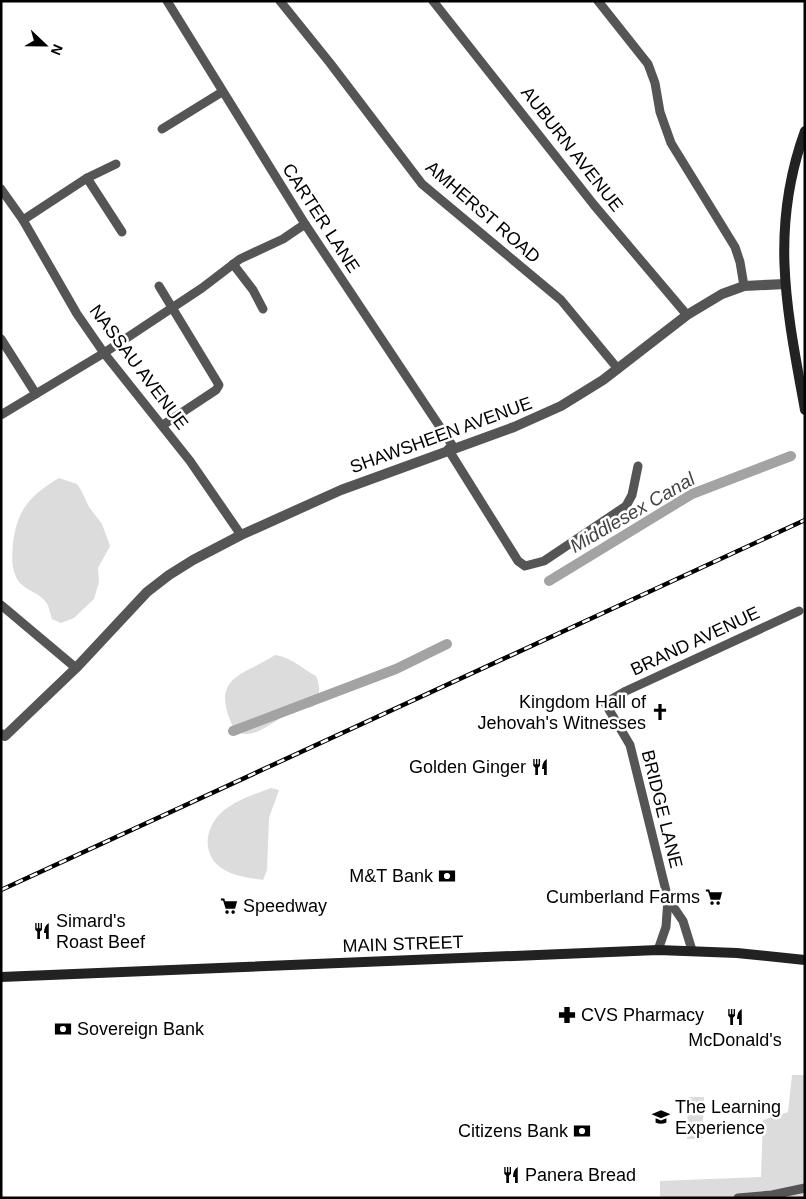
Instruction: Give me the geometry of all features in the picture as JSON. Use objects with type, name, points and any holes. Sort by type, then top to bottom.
[{"type":"main road","points":[[805,131],[793,168],[786,210],[783,250],[785,284],[805,410]]},
{"type":"main road","name":"MAIN STREET","points":[[1,977],[658,950],[757,954],[805,960]]},
{"type":"street","name":"CARTER LANE","points":[[167,1],[305,224],[451,449]]},
{"type":"street","name":"AMHERST ROAD","points":[[280,1],[422,184],[561,300],[618,369]]},
{"type":"street","name":"AUBURN AVENUE","points":[[433,1],[594,205],[688,315]]},
{"type":"street","points":[[598,1],[648,64],[655,83],[660,112],[671,143],[735,247],[744,286]]},
{"type":"street","points":[[162,129],[222,92]]},
{"type":"street","points":[[23,220],[87,178],[116,164]]},
{"type":"street","points":[[87,178],[122,232]]},
{"type":"street","name":"NASSAU AVENUE","points":[[1,189],[23,220],[70,301],[104,353],[194,467],[241,535]]},
{"type":"street","points":[[1,415],[104,353],[172,308],[233,264],[305,224]]},
{"type":"street","points":[[233,264],[254,290],[263,309]]},
{"type":"street","name":"SHAWSHEEN AVENUE","points":[[3,736],[76,668],[157,584],[187,564],[241,535],[341,490],[545,414],[576,398],[618,369],[688,315],[722,294],[744,286],[785,284]]},
{"type":"street","points":[[159,286],[219,385],[216,390],[162,425]]},
{"type":"street","points":[[1,339],[36,394]]},
{"type":"street","points":[[451,449],[518,561],[525,566],[537,564],[550,557],[626,506],[631,499],[638,466]]},
{"type":"street","points":[[1,605],[76,668]]},
{"type":"street","name":"BRAND AVENUE","points":[[605,703],[626,691],[799,611]]},
{"type":"street","name":"BRIDGE LANE","points":[[605,703],[624,733],[632,752],[668,899],[666,927],[658,950]]},
{"type":"street","name":"BRIDGE LANE","points":[[668,899],[683,921],[692,950]]},
{"type":"street","points":[[738,1198],[772,1195],[805,1188]]},
{"type":"shaded area","points":[[59,478],[77,484],[89,507],[102,524],[110,546],[98,568],[99,582],[94,599],[74,618],[61,623],[52,619],[45,601],[22,585],[16,577],[12,556],[15,531],[22,512],[33,497]]},
{"type":"shaded area","points":[[275,655],[291,660],[316,676],[319,695],[316,702],[314,706],[294,711],[257,732],[240,733],[232,725],[226,705],[226,694],[229,685],[244,672]]},
{"type":"shaded area","points":[[271,788],[279,790],[269,818],[267,870],[263,880],[242,876],[223,869],[216,864],[209,850],[208,835],[215,820],[231,805]]},
{"type":"shaded area","points":[[792,1075],[805,1075],[805,1198],[660,1198],[660,1181],[761,1177],[763,1120],[788,1112]]},
{"type":"shaded area","points":[[688,1097],[704,1097],[702,1139],[687,1139]]},
{"type":"waterway","name":"Middlesex Canal","points":[[549,581],[692,494],[791,456]]},
{"type":"waterway","name":"Middlesex Canal","points":[[233,731],[396,669],[447,644]]},
{"type":"railway","points":[[1,890],[805,520]]},
{"type":"place","name":"Kingdom Hall of Jehovah's Witnesses","points":[[660,712]]},
{"type":"place","name":"Golden Ginger","points":[[540,767]]},
{"type":"place","name":"M&T Bank","points":[[447,876]]},
{"type":"place","name":"Cumberland Farms","points":[[714,897]]},
{"type":"place","name":"Speedway","points":[[229,906]]},
{"type":"place","name":"Simard's Roast Beef","points":[[42,931]]},
{"type":"place","name":"CVS Pharmacy","points":[[567,1015]]},
{"type":"place","name":"McDonald's","points":[[735,1017]]},
{"type":"place","name":"Sovereign Bank","points":[[63,1029]]},
{"type":"place","name":"The Learning Experience","points":[[661,1117]]},
{"type":"place","name":"Citizens Bank","points":[[582,1131]]},
{"type":"place","name":"Panera Bread","points":[[511,1175]]}]
